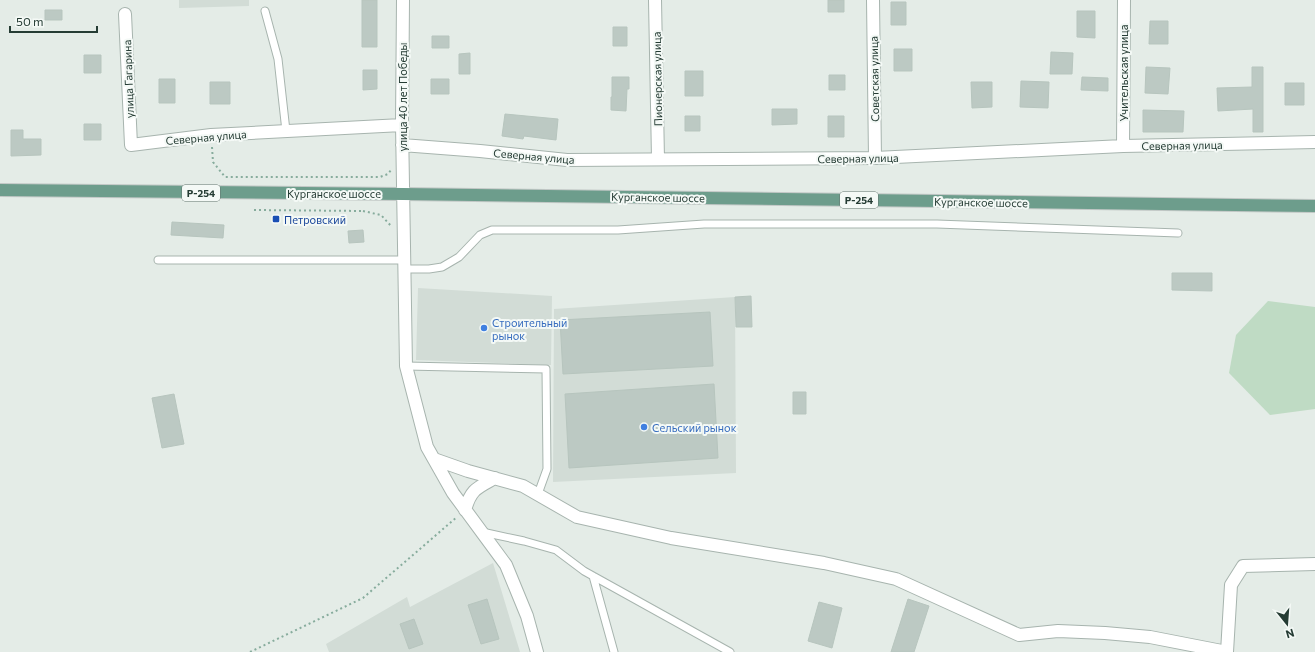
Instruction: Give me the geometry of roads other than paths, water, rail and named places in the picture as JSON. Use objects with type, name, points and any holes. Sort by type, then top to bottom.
[{"type":"main road","name":"Курганское шоссе","points":[[0,190],[1315,206]]},
{"type":"street","name":"улица 40 лет Победы","points":[[402,0],[402,145],[406,366],[427,447],[453,493],[506,565],[527,616],[537,652]]},
{"type":"street","name":"Пионерская улица","points":[[656,0],[658,159]]},
{"type":"street","name":"Советская улица","points":[[873,0],[875,158]]},
{"type":"street","name":"Учительская улица","points":[[1123,146],[1124,0]]},
{"type":"street","name":"улица Гагарина","points":[[125,14],[131,144]]},
{"type":"street","name":"Северная улица","points":[[131,144],[211,135],[402,125]]},
{"type":"street","name":"Северная улица","points":[[402,145],[567,160],[875,158],[1123,146],[1315,142]]},
{"type":"street","points":[[434,459],[468,471],[524,486],[577,517],[671,538],[824,563],[896,579],[1019,635],[1058,631],[1120,634],[1150,637],[1227,652],[1231,585],[1243,566],[1315,564]]},
{"type":"street","points":[[465,510],[469,498],[478,487],[495,478]]},
{"type":"lane","points":[[265,11],[278,59],[286,131]]},
{"type":"lane","points":[[158,260],[404,265],[429,269],[442,267],[459,257],[480,235],[492,230],[618,230],[704,224],[937,224],[1178,233]]},
{"type":"lane","points":[[406,366],[546,369],[547,470],[538,494]]},
{"type":"lane","points":[[482,532],[524,540],[556,550],[584,571],[730,652]]},
{"type":"lane","points":[[593,576],[614,652]]},
{"type":"place","name":"Петровский","points":[[276,219]]},
{"type":"place","name":"Строительный рынок","points":[[484,328]]},
{"type":"place","name":"Сельский рынок","points":[[644,427]]}]
